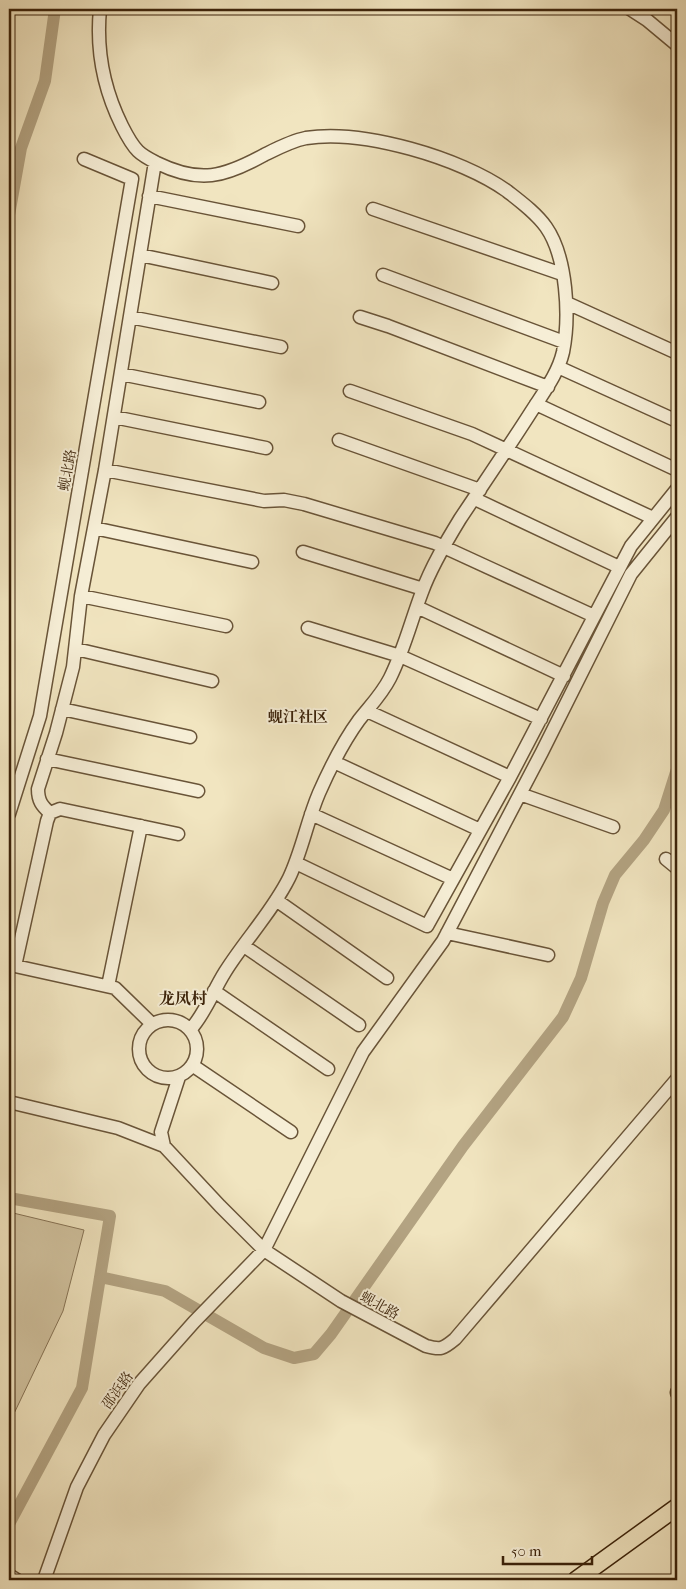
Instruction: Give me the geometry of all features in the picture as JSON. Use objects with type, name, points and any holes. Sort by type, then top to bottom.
[{"type":"main road","points":[[576,1580],[677,1507]]},
{"type":"street","points":[[100,9],[98,43],[103,76],[115,113],[127,137],[139,152],[155,162],[188,173],[210,176],[231,172],[282,145],[307,138],[345,138],[393,143],[464,168],[503,188],[537,216],[548,230],[558,252],[567,303],[564,342],[558,367],[548,387],[444,547],[423,589],[400,656],[385,687],[344,741],[318,796],[296,863],[276,900],[226,970],[198,1022],[190,1030]]},
{"type":"street","points":[[630,9],[647,20],[677,45]]},
{"type":"street","name":"蚬北路","points":[[9,814],[40,716],[132,179],[84,159]]},
{"type":"street","points":[[50,813],[43,808],[38,799],[38,790],[62,710],[76,649],[81,596],[105,470],[155,162]]},
{"type":"street","points":[[149,196],[298,226]]},
{"type":"street","points":[[373,209],[562,274]]},
{"type":"street","points":[[140,256],[272,283]]},
{"type":"street","points":[[383,275],[564,342]]},
{"type":"street","points":[[567,303],[677,353]]},
{"type":"street","points":[[130,317],[281,347]]},
{"type":"street","points":[[360,317],[548,387]]},
{"type":"street","points":[[558,367],[677,421]]},
{"type":"street","points":[[121,374],[259,402]]},
{"type":"street","points":[[350,391],[472,434],[653,518]]},
{"type":"street","points":[[536,404],[677,470]]},
{"type":"street","points":[[114,417],[266,448]]},
{"type":"street","points":[[340,440],[477,495],[619,567]]},
{"type":"street","points":[[105,470],[264,501],[284,500],[304,504],[444,547],[594,616]]},
{"type":"street","points":[[296,863],[427,926],[510,777],[619,567],[638,536],[677,489]]},
{"type":"street","name":"邵浜路","points":[[44,1580],[77,1487],[104,1435],[139,1384],[194,1322],[264,1250],[363,1052],[443,941],[520,794],[631,574],[677,517]]},
{"type":"street","points":[[94,528],[252,562]]},
{"type":"street","points":[[303,552],[423,589]]},
{"type":"street","points":[[81,596],[226,626]]},
{"type":"street","points":[[417,607],[564,676]]},
{"type":"street","points":[[308,628],[400,656],[541,719]]},
{"type":"street","points":[[76,649],[212,681]]},
{"type":"street","points":[[62,710],[190,737]]},
{"type":"street","points":[[367,711],[510,777]]},
{"type":"street","points":[[47,759],[198,791]]},
{"type":"street","points":[[334,762],[480,830]]},
{"type":"street","points":[[520,794],[613,827]]},
{"type":"street","points":[[152,1024],[115,988],[15,966],[50,813],[60,809],[178,834]]},
{"type":"street","points":[[312,814],[453,880]]},
{"type":"street","points":[[108,986],[141,826]]},
{"type":"street","points":[[666,859],[677,868]]},
{"type":"street","points":[[276,900],[387,978]]},
{"type":"street","points":[[447,933],[548,955]]},
{"type":"street","points":[[244,946],[359,1025]]},
{"type":"street","points":[[214,991],[328,1069]]},
{"type":"street","points":[[164,1020],[176,1020],[187,1026],[190,1030],[198,1048],[196,1060],[189,1070],[178,1077],[166,1078],[154,1075],[145,1067],[139,1056],[139,1044],[143,1032],[152,1024],[164,1020]]},
{"type":"street","points":[[192,1066],[291,1132]]},
{"type":"street","points":[[164,1146],[162,1132],[178,1077]]},
{"type":"street","name":"蚬北路","points":[[9,1102],[118,1128],[164,1146],[264,1250],[360,1312],[426,1346],[436,1349],[445,1348],[455,1338],[677,1079]]},
{"type":"street","points":[[9,1575],[17,1580]]},
{"type":"shaded area","points":[[9,1212],[84,1230],[63,1311],[9,1424]]},
{"type":"waterway","points":[[9,215],[21,148],[45,81],[55,9]]},
{"type":"waterway","points":[[100,1277],[165,1291],[264,1348],[294,1358],[314,1354],[331,1334],[463,1146],[563,1017],[581,978],[603,903],[615,875],[644,840],[664,810],[677,769]]},
{"type":"waterway","points":[[9,1198],[110,1216],[82,1388],[9,1524]]},
{"type":"district","name":"蚬江社区","points":[[298,717]]},
{"type":"district","name":"龙凤村","points":[[183,998]]}]
